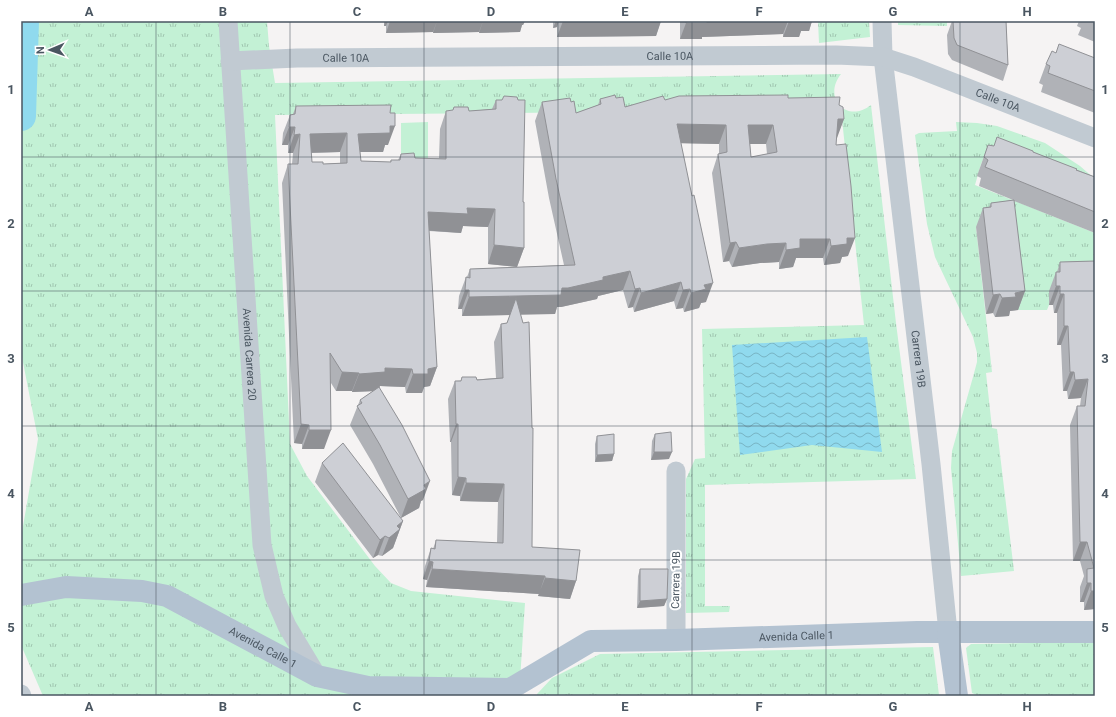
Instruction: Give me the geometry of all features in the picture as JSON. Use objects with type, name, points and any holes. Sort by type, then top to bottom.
[{"type":"main road","name":"Avenida Calle 1","points":[[21,594],[66,588],[142,591],[167,596],[317,676],[368,687],[514,694],[591,641],[948,632],[1095,632]]},
{"type":"main road","name":"Carrera 19B","points":[[948,632],[957,696]]},
{"type":"street","name":"Avenida Carrera 20","points":[[228,21],[262,545],[274,596],[287,626],[317,676]]},
{"type":"street","name":"Carrera 19B","points":[[882,21],[883,57],[931,464],[948,632]]},
{"type":"street","name":"Calle 10A","points":[[230,61],[297,58],[836,55],[883,57],[914,67],[1095,138]]},
{"type":"street","name":"Carrera 19B","points":[[676,472],[676,640]]},
{"type":"green space","points":[[21,21],[267,21],[269,46],[275,83],[841,74],[836,83],[834,92],[840,106],[846,110],[854,112],[871,105],[896,323],[916,479],[705,485],[705,606],[730,606],[729,612],[686,613],[686,479],[695,459],[705,458],[702,329],[864,325],[841,110],[275,115],[290,444],[307,476],[375,566],[391,583],[411,591],[525,603],[519,696],[43,696],[21,645],[21,538],[38,439],[21,352]]},
{"type":"green space","points":[[818,21],[869,21],[870,37],[819,43]]},
{"type":"green space","points":[[898,21],[947,21],[947,26],[898,25]]},
{"type":"green space","points":[[428,122],[428,165],[401,166],[401,123]]},
{"type":"green space","points":[[956,122],[997,126],[1045,143],[1080,166],[1095,179],[988,148],[981,164],[975,185],[1095,233],[1095,280],[1049,291],[1049,305],[1047,310],[1018,310],[1008,224],[976,227],[992,372],[986,373],[992,428],[997,429],[1014,571],[961,576],[951,468],[952,451],[977,362],[977,353],[973,337],[935,257],[927,224],[915,135],[919,133],[957,131]]},
{"type":"green space","points":[[1095,642],[1095,695],[979,696],[972,693],[966,648],[971,644]]},
{"type":"green space","points":[[933,647],[939,695],[537,696],[537,694],[552,678],[600,654]]},
{"type":"water","points":[[867,337],[882,452],[812,445],[740,455],[732,345]]},
{"type":"building","points":[[686,21],[721,21],[686,23]]},
{"type":"building","points":[[953,21],[1006,21],[1008,65],[957,45],[954,38]]},
{"type":"building","points":[[1059,44],[1095,58],[1095,91],[1048,73],[1050,66],[1046,64],[1052,51],[1056,53]]},
{"type":"building","points":[[615,95],[616,98],[623,97],[625,107],[663,96],[665,100],[679,96],[788,95],[788,98],[840,97],[839,105],[843,107],[844,119],[838,119],[836,145],[846,144],[855,238],[847,238],[847,244],[831,246],[830,239],[800,239],[800,248],[786,250],[786,243],[739,248],[736,242],[730,243],[718,154],[727,152],[726,125],[677,124],[692,196],[694,195],[713,283],[704,285],[706,289],[691,293],[690,289],[683,290],[681,282],[641,293],[640,288],[635,289],[630,271],[603,277],[603,280],[562,288],[561,295],[469,297],[469,290],[465,290],[466,277],[470,278],[470,269],[575,265],[556,179],[542,102],[570,98],[571,102],[574,101],[576,113],[601,104],[600,99]],"holes":[[[748,125],[773,125],[777,152],[751,157]]]},
{"type":"building","points":[[504,96],[517,97],[518,100],[525,100],[523,202],[524,248],[494,245],[495,209],[467,208],[468,214],[428,212],[437,367],[428,369],[428,374],[413,374],[412,369],[385,368],[385,372],[359,374],[342,372],[330,353],[331,430],[309,430],[309,425],[301,424],[288,164],[298,164],[300,134],[294,135],[295,127],[289,127],[290,115],[295,114],[296,106],[391,105],[390,113],[395,113],[395,126],[390,126],[390,133],[358,134],[361,161],[391,162],[391,160],[400,160],[401,154],[414,153],[415,158],[446,159],[446,111],[453,110],[454,107],[468,107],[469,111],[496,109],[496,100],[502,100]],"holes":[[[347,133],[347,163],[323,164],[323,162],[312,162],[310,134]]]},
{"type":"building","points":[[997,137],[1095,177],[1095,212],[985,167],[988,160],[984,157],[988,145],[994,146]]},
{"type":"building","points":[[1014,200],[1025,291],[1015,293],[1016,297],[1002,298],[1000,294],[993,295],[983,208],[991,207],[991,203]]},
{"type":"building","points":[[1095,261],[1095,591],[1091,591],[1091,583],[1087,583],[1087,569],[1094,568],[1087,542],[1080,542],[1077,406],[1085,406],[1088,379],[1075,380],[1074,372],[1070,372],[1068,326],[1064,326],[1064,294],[1060,294],[1060,286],[1056,286],[1056,272],[1060,272],[1060,262]]},
{"type":"building","points":[[516,298],[523,323],[529,322],[533,428],[532,547],[580,550],[576,581],[545,578],[545,576],[432,569],[433,562],[429,561],[431,548],[435,549],[436,540],[503,543],[504,484],[466,483],[466,478],[458,477],[458,424],[456,424],[455,381],[461,381],[462,377],[476,377],[477,380],[503,378],[501,324],[507,323]]},
{"type":"building","points":[[379,387],[402,425],[430,481],[424,485],[426,489],[408,499],[380,445],[357,406],[362,403],[360,400]]},
{"type":"building","points":[[671,432],[672,452],[654,452],[655,434]]},
{"type":"building","points":[[614,434],[614,454],[597,455],[597,436]]},
{"type":"building","points":[[343,443],[403,521],[397,526],[400,529],[389,538],[385,536],[380,540],[322,463]]},
{"type":"building","points":[[640,569],[668,569],[667,599],[640,601]]},
{"type":"waterway","points":[[21,116],[24,21]]}]
